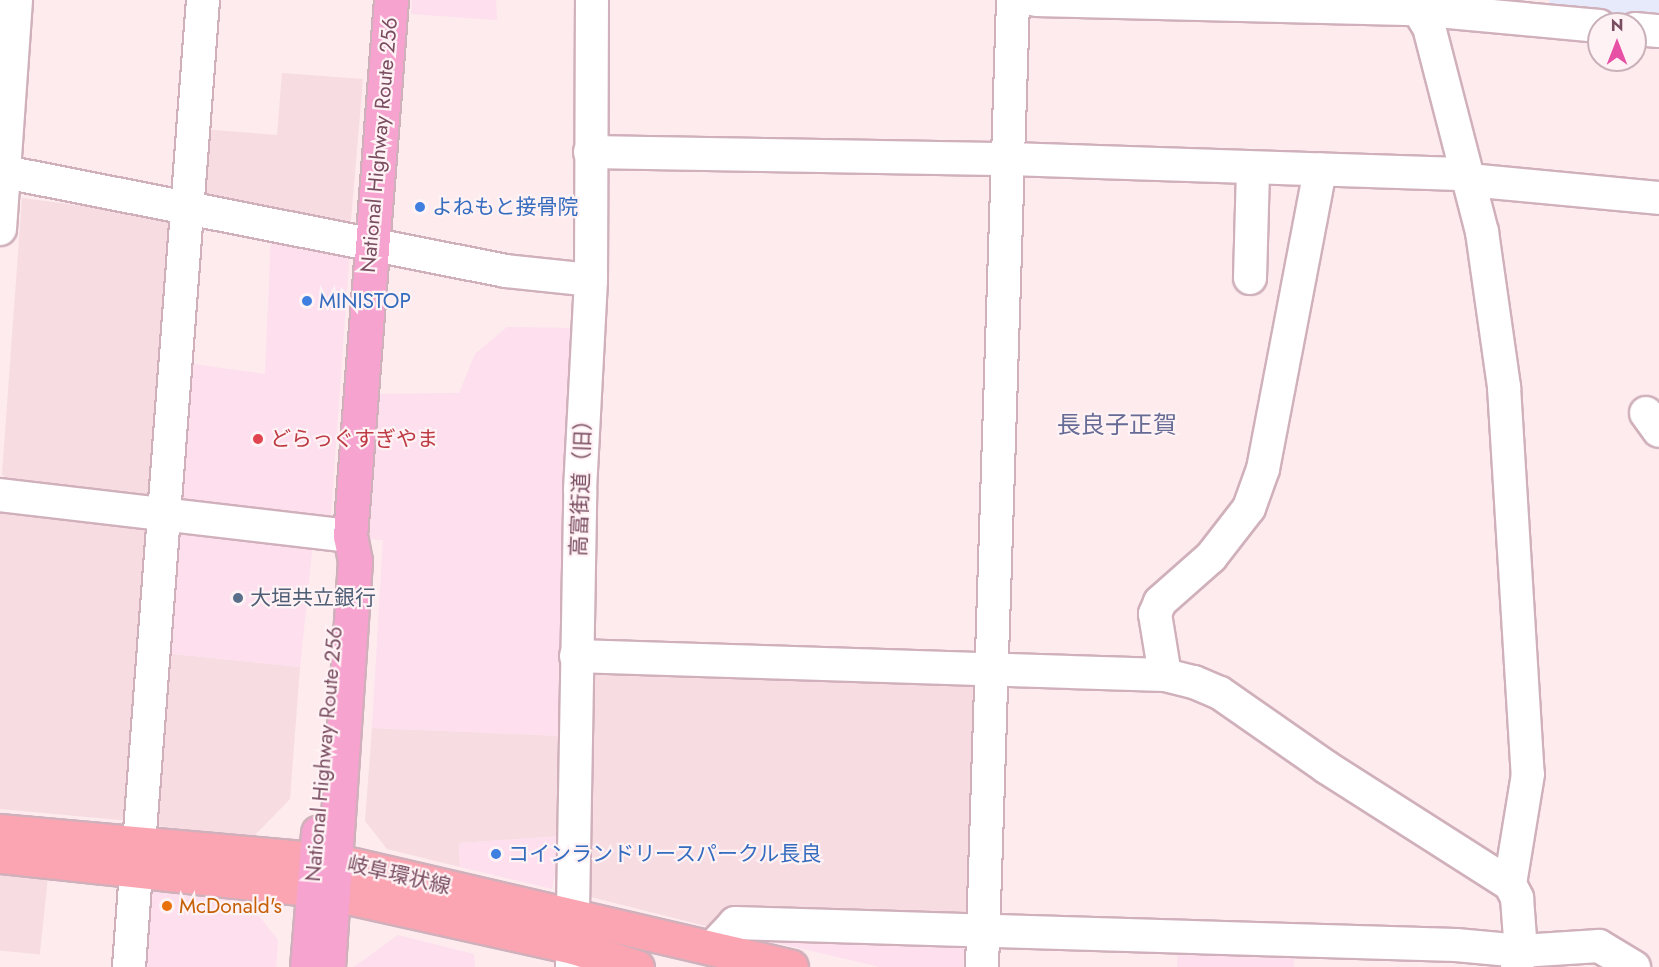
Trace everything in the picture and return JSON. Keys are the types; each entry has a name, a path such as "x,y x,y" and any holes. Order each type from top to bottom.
{"highway":[{"name":"National Highway Route 256","path":"306,967 325,875 355,561 350,539 391,0"},
{"name":"National Highway Route 256","path":"325,875 328,967"}],"main road":[{"name":"岐阜環状線","path":"0,831 137,858"},
{"name":"岐阜環状線","path":"0,856 137,858 325,875 572,943 637,967"},
{"name":"岐阜環状線","path":"572,943 712,948 791,967"}],"street":[{"path":"129,967 203,0"},
{"name":"高富街道（旧）","path":"572,943 576,656 586,327 591,280 592,0"},
{"path":"982,967 1010,159 1013,0"},
{"path":"1036,0 1414,4 1587,25"},
{"path":"1414,4 1430,27 1468,177 1493,292 1506,402 1528,774 1510,884 1516,898 1519,959"},
{"path":"0,229 11,7"},
{"path":"590,153 1010,159 1252,170 1320,169 1468,177 1659,198"},
{"path":"1165,675 1155,614 1160,602 1211,557 1249,508 1263,469 1320,169"},
{"path":"1250,278 1252,170"},
{"path":"2,171 506,271 591,280"},
{"path":"0,495 350,539"},
{"path":"576,656 1165,675 1220,693 1326,767 1510,884"},
{"path":"712,948 735,923 1456,945 1519,959 1599,946 1634,967"}],"shaded area":[{"path":"412,0 496,0 497,20 411,14"},
{"path":"1549,0 1659,0 1659,17 1647,16 1647,12 1604,12 1549,7"},
{"path":"282,73 363,79 351,220 345,226 204,197 199,190 201,129 277,135"},
{"path":"22,198 169,217 176,226 156,492 146,500 8,482 2,474"},
{"name":"どらっぐすぎやま","path":"271,238 342,253 349,260 331,514 322,521 181,504 175,494 185,363 265,374"},
{"path":"507,327 575,328 564,736 372,728 383,540 369,539 378,394 459,393 475,354"},
{"path":"5,507 146,522 152,532 131,821 0,809 0,512"},
{"name":"大垣共立銀行","path":"180,528 313,542 300,667 163,653 173,539"},
{"path":"163,653 300,667 290,799 253,837 149,825"},
{"path":"585,666 979,678 973,922 710,927 579,894"},
{"path":"372,728 564,736 562,836 459,843 460,867 387,849 365,821"},
{"path":"562,836 552,889 460,867 459,843"},
{"path":"0,874 48,879 40,955 0,950"},
{"path":"146,890 247,901 278,940 276,967 139,967"},
{"path":"736,933 965,940 963,967 880,967"},
{"path":"398,935 474,954 475,967 354,967"},
{"path":"1178,948 1294,952 1294,967 1177,967"}],"place":[{"name":"よねもと接骨院","path":"420,207"},
{"name":"MINISTOP","path":"307,301"},
{"name":"どらっぐすぎやま","path":"258,439"},
{"name":"大垣共立銀行","path":"238,598"},
{"name":"コインランドリースパークル長良","path":"496,854"},
{"name":"McDonald's","path":"167,906"}],"district":[{"name":"長良子正賀","path":"1117,425"}]}
